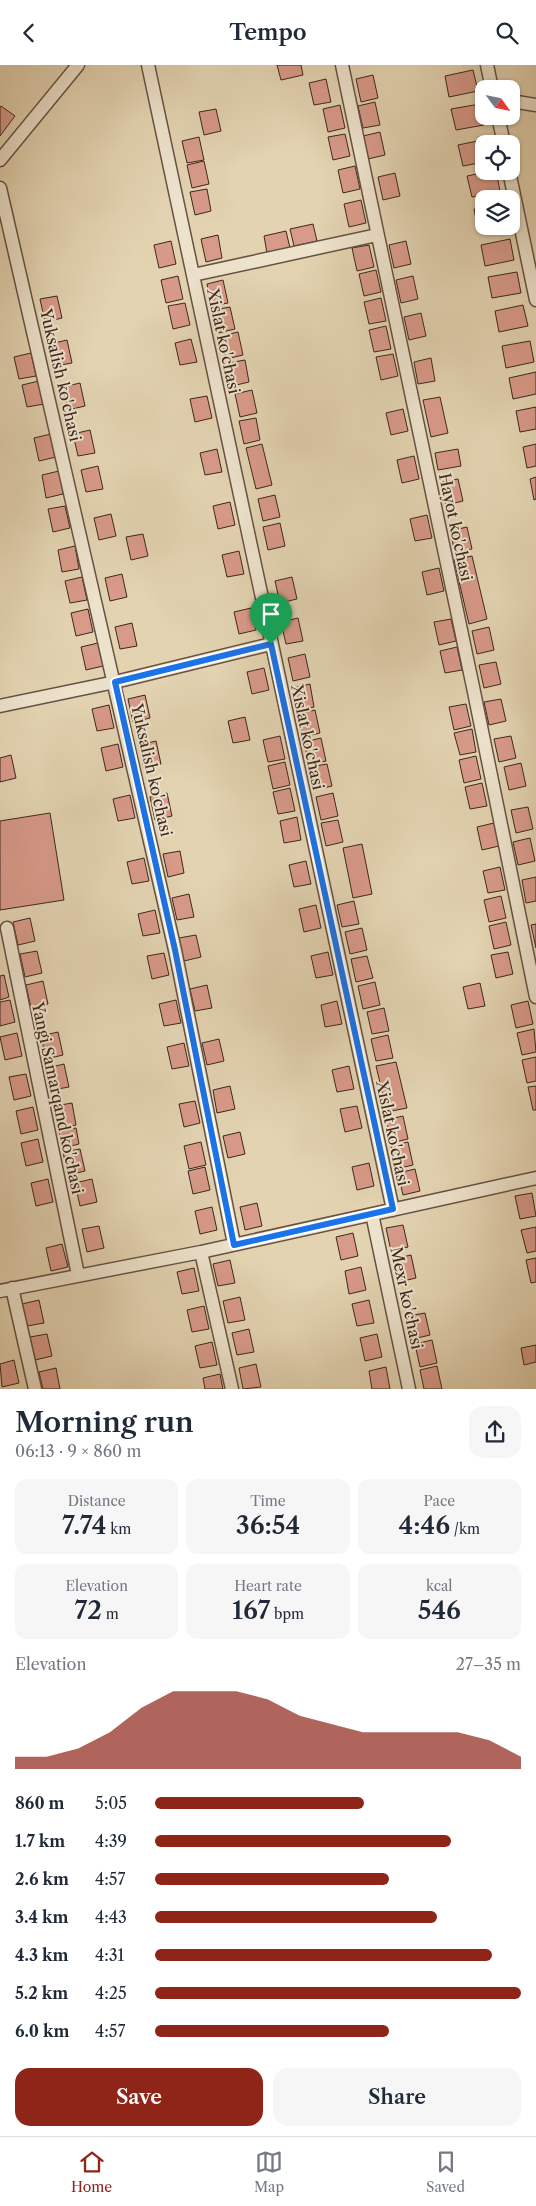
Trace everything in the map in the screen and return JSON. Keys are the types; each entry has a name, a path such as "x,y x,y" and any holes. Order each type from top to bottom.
{"street":[{"path":"0,160 78,65"},
{"name":"Xislat ko'chasi","path":"148,65 393,1209"},
{"name":"Hayot ko'chasi","path":"342,65 536,997"},
{"path":"487,65 490,80"},
{"path":"520,102 536,105"},
{"path":"512,180 529,236 536,299"},
{"name":"Yuksalish ko'chasi","path":"0,188 115,682 175,950 234,1245"},
{"path":"193,275 377,235"},
{"path":"0,706 115,682 271,644"},
{"name":"Yangi Samarqand ko'chasi","path":"7,928 78,1275"},
{"path":"35,1389 6,1289 201,1252 536,1178"},
{"name":"Mexr ko'chasi","path":"372,1214 409,1389"},
{"path":"201,1252 232,1389"}],"building":[{"path":"277,65 301,65 303,75 281,80"},
{"path":"473,70 475,92 449,97 445,76"},
{"path":"373,75 378,98 361,102 356,79"},
{"path":"326,79 331,102 314,105 309,83"},
{"path":"375,102 380,125 363,128 358,106"},
{"path":"340,105 345,128 328,132 323,109"},
{"path":"475,105 475,125 484,125 456,130 451,109"},
{"path":"0,107 15,116 0,136"},
{"path":"216,109 221,131 204,135 199,112"},
{"path":"380,132 385,155 368,159 363,136"},
{"path":"345,134 350,156 333,160 328,137"},
{"path":"199,137 204,160 187,163 182,141"},
{"path":"475,141 475,164 463,166 458,145"},
{"path":"204,161 209,184 192,188 187,165"},
{"path":"355,166 360,189 343,193 338,170"},
{"path":"395,173 400,196 383,200 378,177"},
{"path":"475,174 475,180 498,180 500,190 475,190 475,196 472,197 467,176"},
{"path":"207,189 211,211 195,215 190,192"},
{"path":"361,200 366,223 349,227 344,204"},
{"path":"313,224 317,241 294,246 290,229"},
{"path":"286,231 290,248 267,253 264,236"},
{"path":"218,235 222,258 206,262 201,239"},
{"path":"510,239 514,260 485,266 481,245"},
{"path":"171,241 176,264 159,268 154,245"},
{"path":"406,241 411,264 394,268 389,245"},
{"path":"369,245 374,267 357,271 352,248"},
{"path":"376,270 381,292 364,296 359,274"},
{"path":"517,272 521,293 492,298 488,277"},
{"path":"178,276 183,299 166,303 161,280"},
{"path":"413,276 418,299 401,303 396,280"},
{"path":"223,280 228,303 211,306 207,284"},
{"path":"57,296 62,318 45,322 40,299"},
{"path":"381,298 386,321 369,324 364,302"},
{"path":"185,303 190,325 173,329 168,306"},
{"path":"523,305 528,326 499,332 495,311"},
{"path":"230,307 235,329 218,333 213,310"},
{"path":"421,313 426,336 409,340 404,317"},
{"path":"386,326 391,349 374,352 369,330"},
{"path":"238,332 243,355 226,359 221,336"},
{"path":"191,339 197,362 180,365 175,343"},
{"path":"67,340 72,363 55,366 50,344"},
{"path":"530,341 534,362 506,368 502,346"},
{"path":"31,353 36,376 19,379 14,357"},
{"path":"393,354 398,376 381,380 376,357"},
{"path":"431,358 435,381 418,384 414,362"},
{"path":"245,360 249,382 232,386 228,363"},
{"path":"536,372 536,394 513,399 509,378"},
{"path":"39,381 44,404 27,407 22,385"},
{"path":"80,383 85,406 68,410 63,387"},
{"path":"252,390 257,413 240,417 235,394"},
{"path":"207,396 212,418 195,422 190,399"},
{"path":"440,397 448,433 431,437 423,400"},
{"path":"536,407 536,429 520,432 516,411"},
{"path":"403,409 408,431 391,435 386,413"},
{"path":"256,418 260,440 244,444 239,421"},
{"path":"90,430 95,453 78,456 73,434"},
{"path":"51,434 56,457 39,461 34,438"},
{"path":"262,444 272,485 256,489 246,448"},
{"path":"536,444 536,466 527,468 523,447"},
{"path":"217,449 222,472 205,475 200,453"},
{"path":"458,449 461,466 438,470 435,453"},
{"path":"414,456 419,479 402,483 397,460"},
{"path":"98,466 103,489 86,492 81,470"},
{"path":"59,471 63,494 46,498 42,475"},
{"path":"536,477 536,499 534,500 530,479"},
{"path":"458,479 463,501 446,505 441,482"},
{"path":"275,495 280,517 263,521 258,499"},
{"path":"230,502 235,525 218,529 213,506"},
{"path":"65,506 70,528 53,532 48,509"},
{"path":"111,514 116,536 99,540 94,518"},
{"path":"427,515 432,538 415,541 410,519"},
{"path":"280,523 285,546 268,550 263,527"},
{"path":"467,527 472,549 455,553 450,531"},
{"path":"143,534 148,556 131,560 126,537"},
{"path":"75,546 79,569 62,572 58,550"},
{"path":"239,551 244,574 227,577 222,555"},
{"path":"472,556 487,619 469,624 454,560"},
{"path":"439,568 444,591 427,595 422,572"},
{"path":"122,574 127,597 110,601 105,578"},
{"path":"82,577 87,600 70,603 65,581"},
{"path":"292,577 297,599 280,603 275,581"},
{"path":"251,608 256,630 239,634 234,612"},
{"path":"88,609 93,632 76,636 71,613"},
{"path":"298,618 303,641 286,644 281,622"},
{"path":"451,619 456,641 439,645 434,622"},
{"path":"132,623 137,646 120,649 115,627"},
{"path":"489,627 494,650 477,654 472,631"},
{"path":"98,643 103,666 86,670 81,647"},
{"path":"457,647 462,670 445,673 440,651"},
{"path":"305,654 310,677 293,681 288,658"},
{"path":"496,662 501,684 484,688 479,665"},
{"path":"264,668 269,690 252,694 247,672"},
{"path":"310,684 314,707 298,711 293,688"},
{"path":"145,695 150,718 133,722 128,699"},
{"path":"501,699 506,721 489,725 484,702"},
{"path":"466,704 471,726 454,730 449,707"},
{"path":"109,705 114,728 97,731 92,709"},
{"path":"315,710 320,733 303,737 298,714"},
{"path":"245,717 250,740 233,743 228,721"},
{"path":"472,729 476,752 460,755 454,733"},
{"path":"280,736 285,759 268,762 263,740"},
{"path":"511,736 516,758 499,762 494,739"},
{"path":"321,738 326,761 309,765 304,742"},
{"path":"156,741 161,764 144,768 139,745"},
{"path":"118,744 123,767 106,771 101,748"},
{"path":"11,755 16,778 0,782 0,758"},
{"path":"476,756 481,779 464,783 459,760"},
{"path":"285,762 290,785 273,789 268,766"},
{"path":"521,763 526,786 509,790 504,767"},
{"path":"327,764 332,786 315,790 310,767"},
{"path":"482,783 487,806 470,809 465,787"},
{"path":"290,788 295,811 278,814 273,792"},
{"path":"167,793 172,816 155,820 150,797"},
{"path":"333,793 338,816 321,820 316,797"},
{"path":"130,795 135,818 118,821 113,799"},
{"path":"528,807 533,829 516,833 511,810"},
{"path":"50,813 64,900 0,910 0,821"},
{"path":"297,817 301,840 284,843 280,821"},
{"path":"338,820 343,842 326,846 321,823"},
{"path":"494,823 499,846 482,850 477,827"},
{"path":"530,838 535,861 518,865 513,842"},
{"path":"362,844 372,894 353,898 343,848"},
{"path":"180,851 184,873 168,877 163,854"},
{"path":"144,858 149,881 132,884 127,862"},
{"path":"306,861 311,884 294,887 289,865"},
{"path":"500,867 505,890 488,893 483,871"},
{"path":"536,877 536,901 526,903 522,880"},
{"path":"189,894 194,917 177,920 172,898"},
{"path":"501,896 506,918 489,922 484,900"},
{"path":"354,901 359,924 342,927 337,905"},
{"path":"316,905 321,928 304,932 299,909"},
{"path":"155,910 160,933 143,936 138,914"},
{"path":"30,918 35,941 18,945 13,922"},
{"path":"506,922 511,945 494,949 489,926"},
{"path":"536,924 536,948 531,925"},
{"path":"362,928 367,950 350,954 345,932"},
{"path":"196,935 201,957 184,961 179,938"},
{"path":"37,951 42,973 25,977 20,954"},
{"path":"328,952 333,975 316,978 311,956"},
{"path":"508,952 513,974 496,978 491,955"},
{"path":"164,953 169,975 152,979 147,956"},
{"path":"367,956 373,978 356,982 351,959"},
{"path":"4,975 9,997 0,1000 0,976"},
{"path":"43,981 48,1004 31,1008 26,985"},
{"path":"375,982 380,1005 363,1009 358,986"},
{"path":"480,983 485,1006 468,1009 463,987"},
{"path":"207,985 212,1008 195,1011 190,989"},
{"path":"10,1000 15,1022 0,1026 0,1002"},
{"path":"176,1000 181,1023 164,1026 159,1004"},
{"path":"337,1001 342,1024 325,1027 321,1005"},
{"path":"528,1001 533,1024 516,1028 511,1005"},
{"path":"384,1008 389,1031 372,1034 367,1012"},
{"path":"534,1029 536,1052 522,1055 517,1033"},
{"path":"58,1032 63,1055 46,1059 41,1036"},
{"path":"17,1033 22,1056 5,1060 0,1037"},
{"path":"388,1035 393,1058 376,1061 371,1039"},
{"path":"219,1039 224,1061 207,1065 202,1043"},
{"path":"184,1043 189,1066 172,1069 167,1047"},
{"path":"536,1057 536,1081 527,1083 522,1060"},
{"path":"396,1062 407,1108 387,1112 376,1066"},
{"path":"64,1064 69,1087 52,1090 47,1068"},
{"path":"349,1066 354,1089 337,1092 332,1070"},
{"path":"26,1074 31,1096 14,1100 9,1077"},
{"path":"230,1086 235,1109 217,1113 213,1090"},
{"path":"536,1086 536,1110 533,1110 528,1087"},
{"path":"195,1101 200,1123 184,1127 179,1104"},
{"path":"72,1103 76,1125 59,1129 55,1106"},
{"path":"357,1106 362,1128 345,1132 340,1109"},
{"path":"33,1107 38,1130 21,1134 16,1111"},
{"path":"403,1116 408,1139 391,1143 386,1120"},
{"path":"76,1128 79,1144 63,1148 59,1132"},
{"path":"240,1132 245,1154 228,1158 223,1136"},
{"path":"38,1139 43,1162 26,1166 21,1143"},
{"path":"201,1142 206,1165 189,1169 184,1146"},
{"path":"408,1142 413,1165 396,1169 391,1146"},
{"path":"80,1149 85,1171 68,1175 63,1152"},
{"path":"369,1163 374,1186 357,1190 352,1167"},
{"path":"205,1167 210,1190 193,1194 188,1171"},
{"path":"415,1169 420,1191 403,1195 398,1173"},
{"path":"48,1179 53,1202 36,1206 31,1183"},
{"path":"92,1179 97,1202 80,1206 75,1183"},
{"path":"532,1193 536,1216 520,1219 515,1196"},
{"path":"257,1203 262,1226 245,1230 240,1207"},
{"path":"212,1207 217,1230 200,1234 195,1211"},
{"path":"403,1225 408,1247 391,1251 386,1228"},
{"path":"99,1226 104,1248 87,1252 82,1229"},
{"path":"536,1227 536,1251 527,1253 521,1230"},
{"path":"353,1233 358,1256 341,1260 336,1237"},
{"path":"62,1244 68,1267 51,1271 46,1248"},
{"path":"411,1255 416,1278 399,1282 394,1259"},
{"path":"536,1258 536,1282 531,1283 526,1260"},
{"path":"230,1260 235,1283 218,1286 213,1264"},
{"path":"361,1267 366,1290 349,1294 345,1271"},
{"path":"194,1268 199,1291 182,1294 177,1272"},
{"path":"240,1297 245,1320 228,1323 223,1301"},
{"path":"39,1300 44,1323 27,1326 22,1304"},
{"path":"369,1300 374,1323 357,1326 352,1304"},
{"path":"204,1306 209,1329 192,1332 187,1310"},
{"path":"425,1313 430,1335 413,1339 408,1316"},
{"path":"249,1329 254,1352 237,1355 232,1333"},
{"path":"47,1334 52,1356 35,1360 30,1337"},
{"path":"377,1334 382,1357 365,1361 360,1338"},
{"path":"432,1340 437,1363 420,1367 415,1344"},
{"path":"212,1342 217,1365 200,1368 195,1346"},
{"path":"536,1345 536,1362 524,1365 521,1348"},
{"path":"14,1360 19,1383 2,1387 0,1364"},
{"path":"256,1364 261,1387 243,1389 239,1368"},
{"path":"437,1366 442,1389 424,1389 420,1370"},
{"path":"386,1367 390,1389 372,1389 369,1371"},
{"path":"56,1368 60,1389 43,1389 39,1372"},
{"path":"220,1374 223,1389 205,1389 203,1378"}],"route":[{"path":"271,644 393,1209 234,1245 175,950 115,682 271,644"}]}
